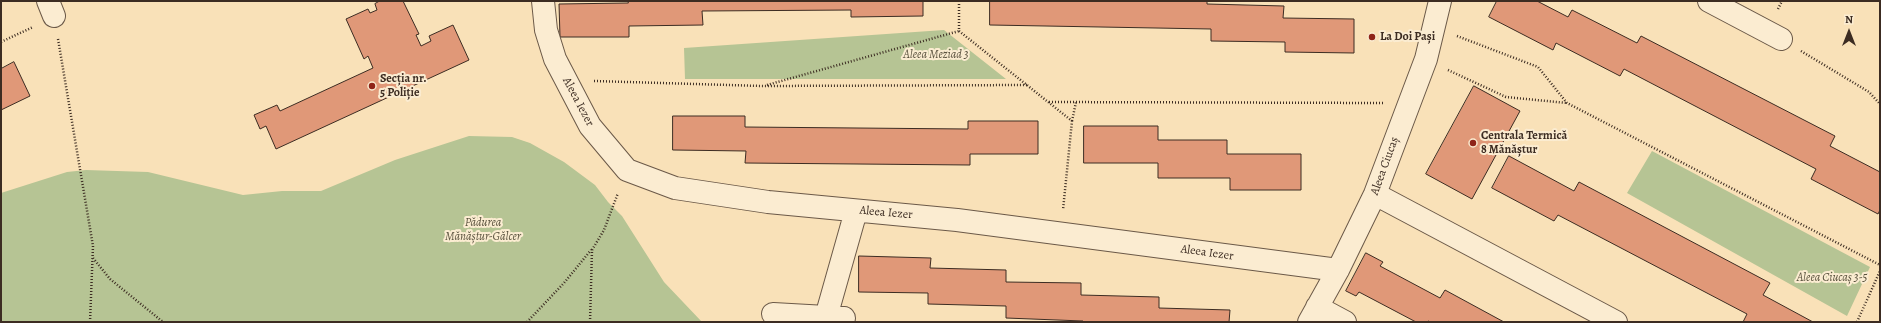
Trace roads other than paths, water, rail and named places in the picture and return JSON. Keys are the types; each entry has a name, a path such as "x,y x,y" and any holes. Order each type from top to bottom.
{"street":[{"name":"Aleea Iezer","path":"543,1 546,30 555,59 568,81 590,126 627,170 675,188 768,202 957,220 1338,270"},
{"name":"Aleea Ciucaș","path":"1313,314 1338,270 1375,194 1407,104 1426,59 1440,1"},
{"path":"1709,1 1782,39"},
{"path":"1375,194 1616,322"},
{"path":"773,314 835,318 856,211"},
{"path":"1313,314 1345,322"}],"place":[{"name":"La Doi Pași","path":"1372,37"},
{"name":"Secția nr. 5 Poliție","path":"372,86"},
{"name":"Centrala Termică 8 Mănăștur","path":"1473,143"}],"park label":[{"name":"Aleea Meziad 3","path":"936,55"},
{"name":"Pădurea Mănăștur-Gălcer","path":"483,230"},
{"name":"Aleea Ciucaș 3-5","path":"1832,278"}]}
